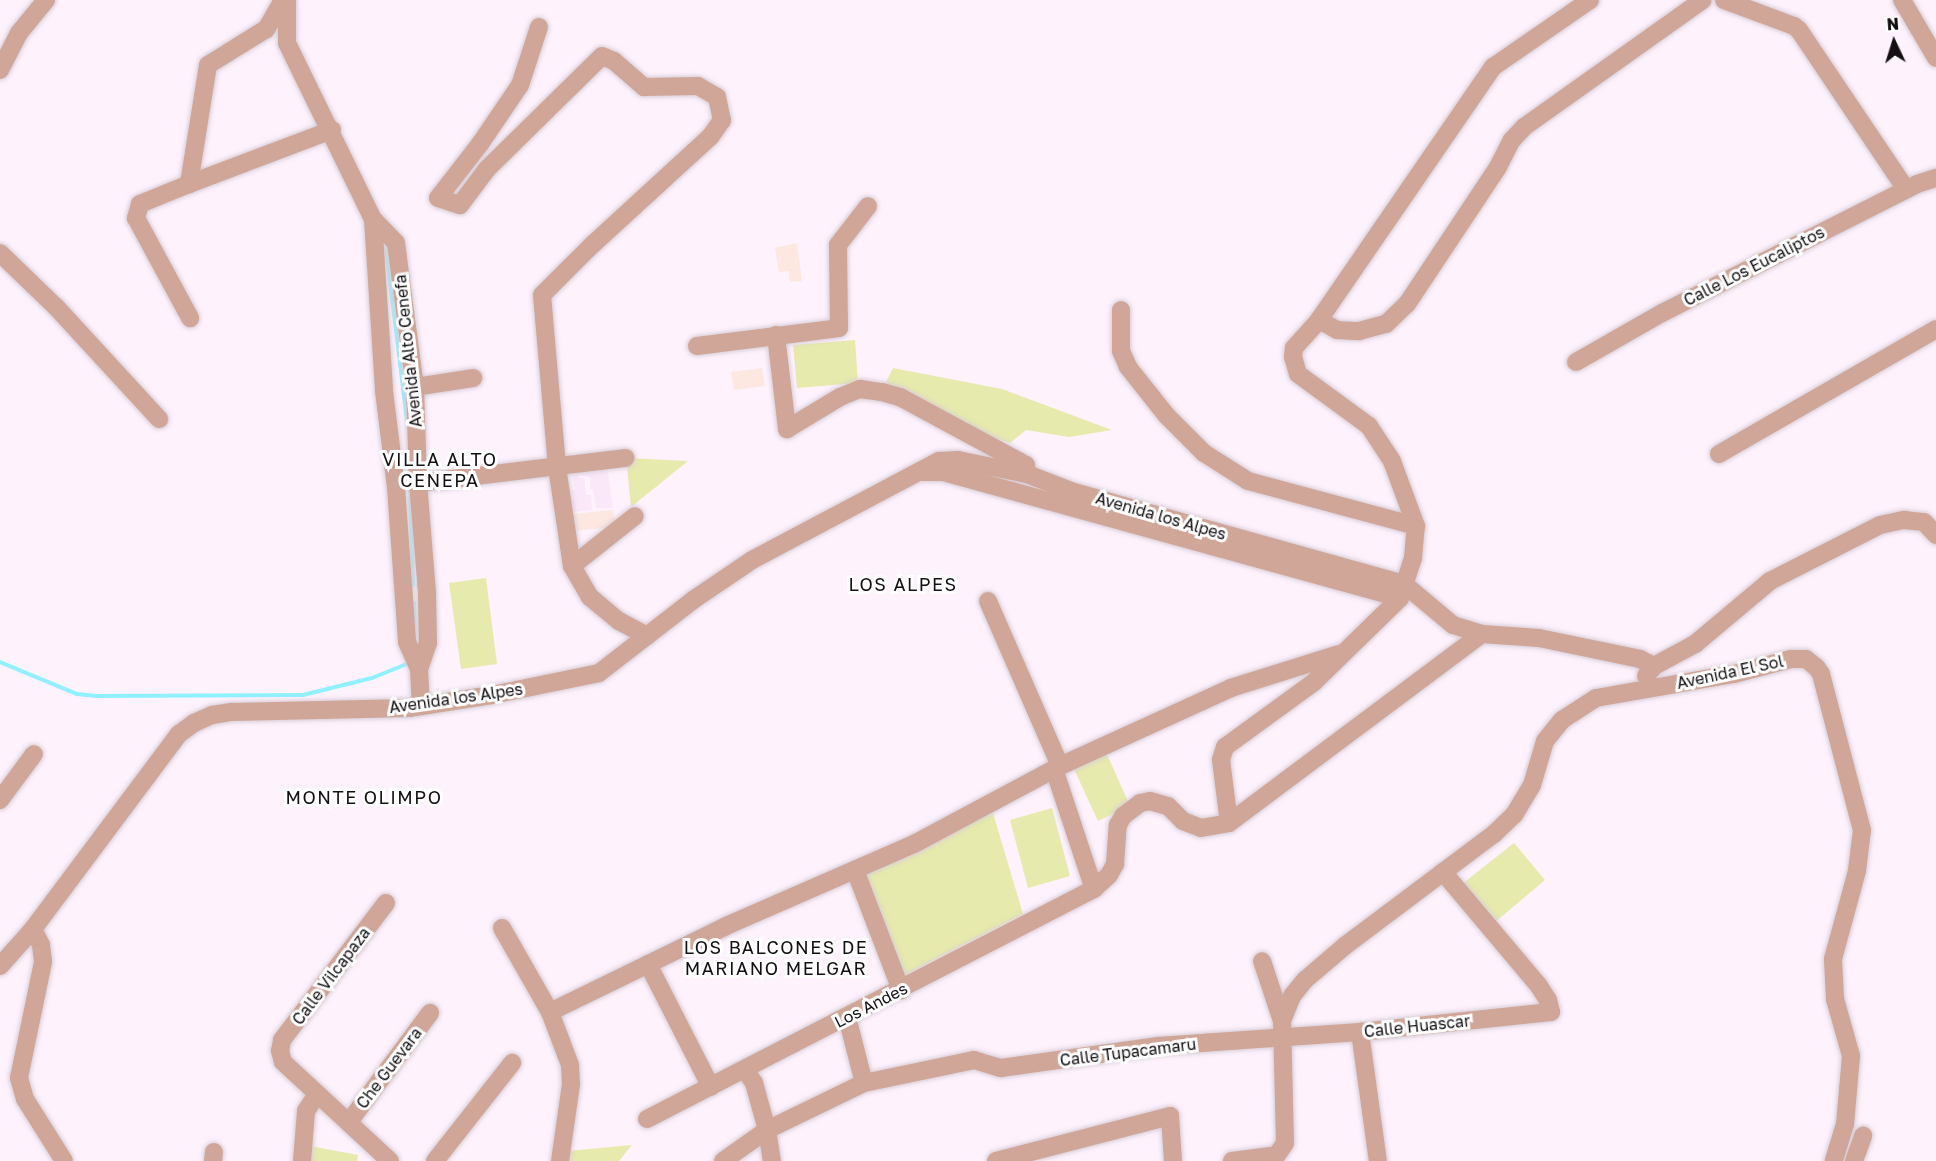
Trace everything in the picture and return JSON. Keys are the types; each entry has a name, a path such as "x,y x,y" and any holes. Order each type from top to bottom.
{"street":[{"path":"0,70 19,33 46,0"},
{"path":"189,184 208,65 266,29 285,0"},
{"name":"Avenida Alto Cenefa","path":"285,0 287,43 374,219 396,243 415,387 418,483 427,593 428,643 414,660"},
{"path":"1229,823 1221,760 1225,747 1314,682 1402,591 1413,558 1416,526 1392,461 1369,426 1305,381 1294,366 1294,348 1319,320 1493,68 1590,0"},
{"path":"1319,320 1337,330 1359,331 1386,324 1407,304 1498,167 1512,140 1524,127 1703,0"},
{"path":"1724,0 1794,26 1799,30 1906,189"},
{"path":"1902,0 1936,58"},
{"path":"539,27 520,85 480,144 438,198 460,205 487,169 602,56 614,61 644,87 698,86 717,97 722,120 711,136 593,244 542,295 557,467 572,566 590,597 619,621 647,636"},
{"path":"190,318 136,218 140,204 332,130"},
{"name":"Calle Los Eucaliptos","path":"1576,362 1662,313 1906,189 1936,178"},
{"path":"697,346 838,328 838,245 868,206"},
{"name":"Avenida Alto Cenefa","path":"374,219 384,391 414,660 422,705"},
{"path":"0,253 57,308 159,419"},
{"path":"1121,310 1121,351 1128,367 1167,416 1204,453 1248,481 1416,526"},
{"path":"1719,454 1936,329"},
{"path":"776,335 787,429 840,397 861,389 882,392 900,397 1026,465 1027,474"},
{"path":"415,387 473,378"},
{"path":"418,483 627,458"},
{"name":"Avenida los Alpes","path":"4,955 33,929 179,734 194,723 212,715 232,712 398,708 492,695 599,673 693,600 752,560 939,461 958,460 1027,474 1071,491 1402,591"},
{"name":"Avenida los Alpes","path":"918,472 943,472 1402,591"},
{"path":"572,566 635,516"},
{"path":"1633,690 1654,666 1695,644 1770,581 1880,525 1904,520 1924,522 1936,536"},
{"path":"1402,591 1453,625 1482,634 1539,638 1640,659 1654,666"},
{"path":"988,601 1057,768 1094,889 1109,875 1115,864 1118,825 1123,816 1140,803 1150,801 1168,806 1183,821 1201,828 1229,823 1482,634"},
{"path":"550,1012 726,926 914,844 1057,768 1231,688 1340,654"},
{"name":"Avenida El Sol","path":"1282,1029 1292,996 1305,980 1346,945 1494,834 1515,815 1532,785 1545,741 1562,720 1596,698 1734,674 1798,658 1812,663 1821,674 1862,830 1857,870 1833,959 1835,999 1851,1056 1845,1124 1834,1161"},
{"path":"0,800 34,754"},
{"path":"855,870 901,990"},
{"name":"Calle Huascar","path":"1282,1029 1360,1032 1551,1012 1548,1000 1539,986 1443,872"},
{"name":"Los Andes","path":"647,1119 1094,889"},
{"name":"Calle Vilcapaza","path":"317,1094 283,1062 280,1051 282,1040 386,903"},
{"path":"502,928 550,1012 570,1065 571,1084 560,1161"},
{"path":"33,929 41,945 43,962 19,1078 25,1099 64,1161"},
{"path":"1232,1161 1272,1156 1281,1152 1286,1138 1282,1029 1262,961"},
{"path":"648,964 711,1087"},
{"name":"Che Guevara","path":"349,1122 430,1013"},
{"path":"723,1161 767,1130 864,1083 847,1017"},
{"name":"Calle Tupacamaru","path":"864,1083 974,1060 1001,1068 1282,1029"},
{"path":"1360,1032 1378,1161"},
{"path":"435,1161 512,1063"},
{"path":"745,1070 754,1083 767,1130 772,1161"},
{"path":"302,1161 306,1112 317,1094 390,1161"},
{"path":"996,1161 1170,1116 1173,1161"},
{"path":"1854,1161 1863,1136"}],"shaded area":[{"path":"797,243 802,281 790,282 789,271 779,272 775,248"},
{"path":"762,368 765,386 734,390 731,372"},
{"path":"607,467 613,508 596,508 593,490 590,489 592,478 579,474 579,478 584,478 586,495 591,495 592,510 573,512 571,491 575,489 571,472"},
{"path":"613,510 616,527 573,531 572,514"}],"green space":[{"path":"855,340 858,383 797,388 793,345"},
{"path":"893,368 1002,389 1112,430 1069,437 1026,430 1010,443 985,435 884,386"},
{"path":"626,458 688,461 631,507"},
{"path":"486,578 497,664 461,669 449,583"},
{"path":"1106,752 1130,806 1098,821 1073,767"},
{"path":"1052,808 1070,876 1028,888 1010,820"},
{"path":"993,813 1023,914 903,976 862,876"},
{"path":"1514,843 1545,880 1494,923 1462,884"},
{"path":"632,1145 619,1161 567,1161 568,1151"},
{"path":"310,1146 358,1155 357,1161 309,1161"}],"waterway":[{"path":"386,249 407,421"},
{"path":"410,489 413,585"},
{"path":"414,603 415,626"},
{"path":"0,662 77,694 97,696 303,695 372,678 409,663"}],"district":[{"name":"VILLA ALTO CENEPA","path":"440,470"},
{"name":"LOS ALPES","path":"903,584"},
{"name":"MONTE OLIMPO","path":"364,797"},
{"name":"LOS BALCONES DE MARIANO MELGAR","path":"776,958"}]}
